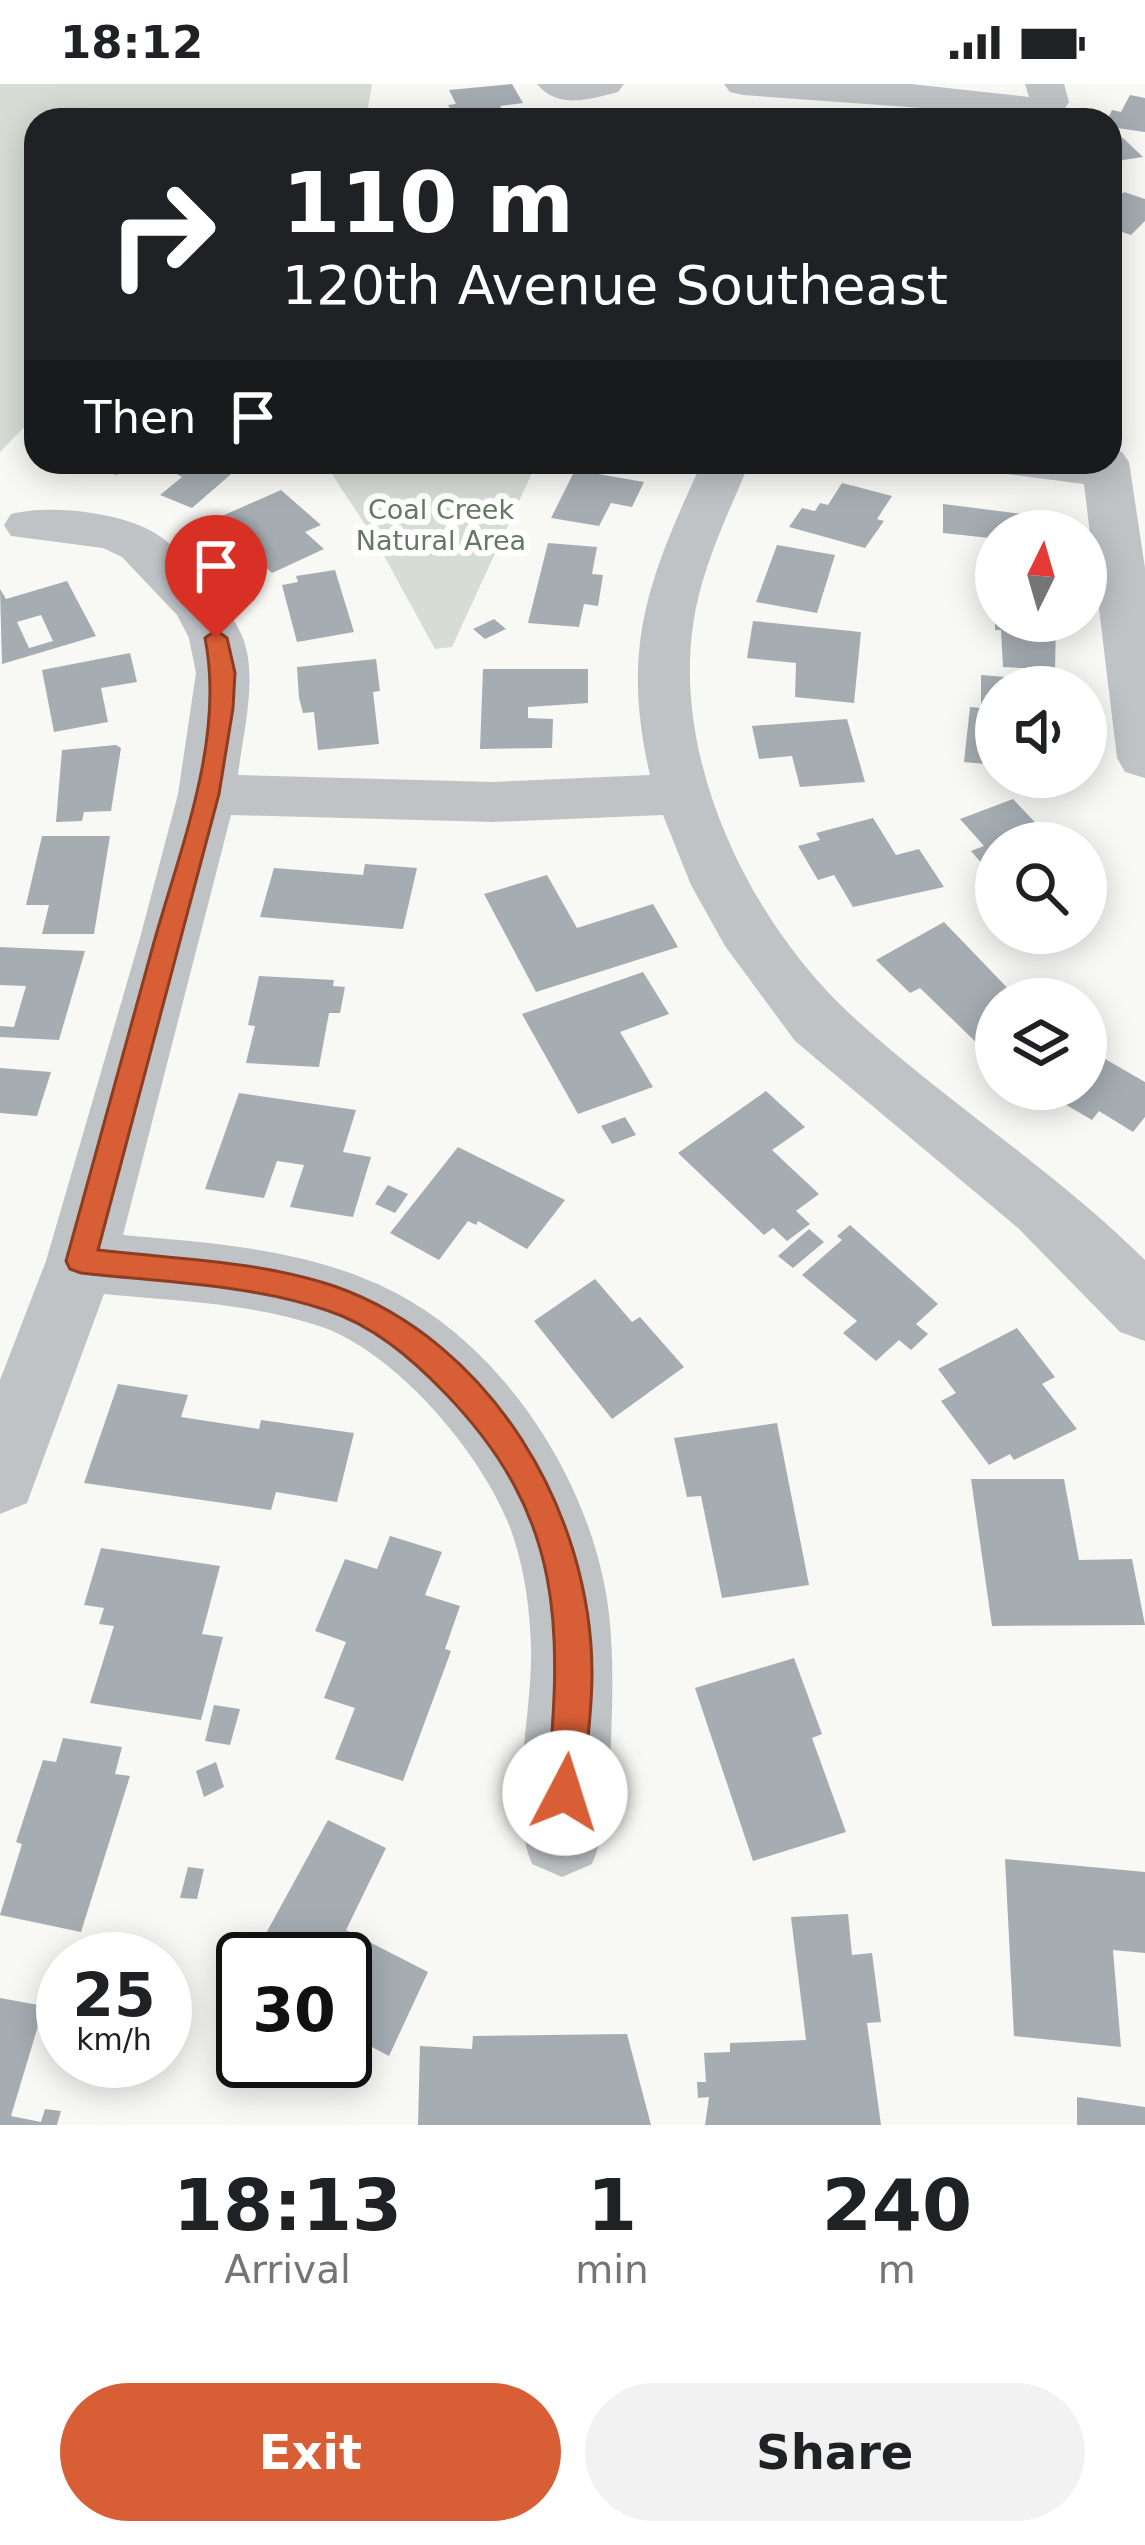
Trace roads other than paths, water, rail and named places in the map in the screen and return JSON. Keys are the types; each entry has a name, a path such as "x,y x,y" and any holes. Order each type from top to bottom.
{"street":[{"path":"556,84 576,91 605,84"},
{"path":"742,84 983,92 1038,108 1050,102 1044,84"},
{"path":"721,474 673,598 664,643 664,691 682,794 709,860 742,924 805,1009 864,1063 1011,1180 1109,1268 1145,1310"},
{"path":"1106,474 1145,758"},
{"path":"0,1478 81,1261 207,794 224,673 216,638 198,606 168,571 127,540 76,527 29,525"},
{"path":"207,794 493,802 682,794"},
{"path":"81,1261 260,1281 328,1297 390,1328 427,1354 470,1398 512,1451 543,1505 563,1569 575,1672 562,1834"}],"park label":[{"name":"Coal Creek Natural Area","path":"441,526"}]}
